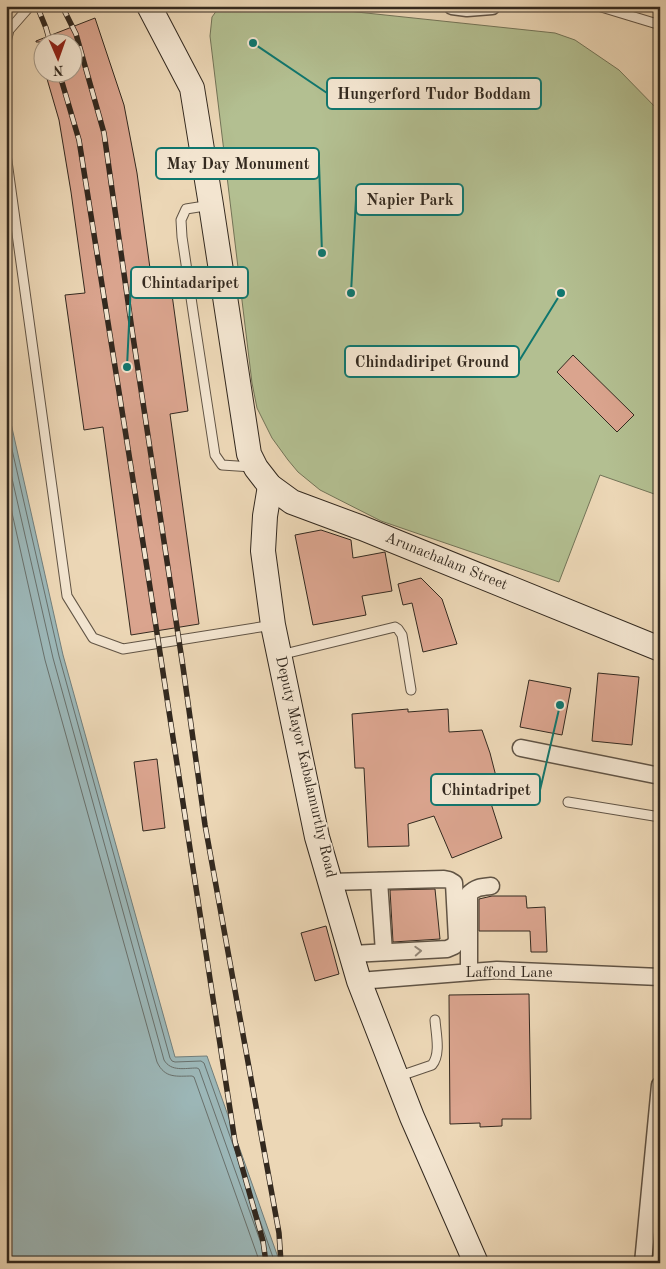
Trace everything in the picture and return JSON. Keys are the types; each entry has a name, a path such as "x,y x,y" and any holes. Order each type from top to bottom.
{"main road":[{"name":"Deputy Mayor Kabalamurthy Road","path":"149,6 192,88 258,469 265,516 263,551 273,625 317,836 359,981 414,1123 476,1263"},
{"name":"Arunachalam Street","path":"258,469 292,502 362,528 660,649"}],"street":[{"path":"452,6 467,8 492,6"},
{"path":"521,748 660,776"},
{"path":"330,882 444,879 454,883 457,940 454,946 447,950 352,954"},
{"path":"378,881 384,952"},
{"path":"469,972 469,894 478,887 491,886"},
{"name":"Laffond Lane","path":"359,981 497,970 660,977"},
{"path":"642,1263 660,1085"}],"lane":[{"path":"6,42 9,30 30,6"},
{"path":"598,6 654,23"},
{"path":"6,154 67,596 93,638 122,649 273,625"},
{"path":"211,205 186,209 181,220 215,455 222,465 258,469"},
{"path":"279,655 394,628 398,629 402,635 411,690"},
{"path":"568,802 660,817"},
{"path":"397,1078 432,1065 437,1056 435,1020"}],"green space":[{"path":"220,6 300,6 555,33 575,40 619,70 660,112 660,496 600,475 559,582 381,521 320,490 298,472 272,438 257,408 252,383 210,36 212,17"}],"water":[{"path":"6,401 63,655 175,1057 207,1056 280,1263 9,1263 6,1252"}],"building":[{"path":"95,18 124,105 137,173 152,283 170,280 188,411 170,414 199,624 131,635 103,427 84,430 65,295 85,293 59,120 48,82 82,82 82,32 59,32"},
{"path":"573,355 634,415 617,432 557,372"},
{"path":"321,530 351,540 353,558 385,552 392,591 362,596 366,615 313,625 295,535"},
{"path":"421,578 442,599 457,644 423,652 412,603 403,605 398,584"},
{"path":"598,673 639,677 632,745 592,741"},
{"path":"529,680 571,688 562,735 520,727"},
{"path":"408,709 408,712 448,709 449,732 482,730 500,792 488,794 502,838 452,858 434,816 408,824 409,846 368,847 364,768 355,768 352,714"},
{"path":"157,759 165,828 143,831 134,762"},
{"path":"435,889 440,939 393,942 390,890"},
{"path":"492,896 526,896 527,908 545,907 547,952 531,952 530,931 479,931 479,899"},
{"path":"326,926 339,974 315,981 301,933"},
{"path":"529,994 531,1119 502,1119 502,1126 480,1127 480,1123 450,1124 449,995"}],"railway":[{"path":"37,6 47,32"},
{"path":"62,6 76,34 104,133 205,825 279,1233 281,1263"},
{"path":"62,82 79,140 235,1142 263,1241 266,1263"}],"place":[{"name":"Hungerford Tudor Boddam","path":"253,43"},
{"name":"May Day Monument","path":"322,253"},
{"name":"Napier Park","path":"351,293"},
{"name":"Chindadiripet Ground","path":"561,293"},
{"name":"Chintadaripet","path":"127,367"},
{"name":"Chintadripet","path":"560,705"}]}
